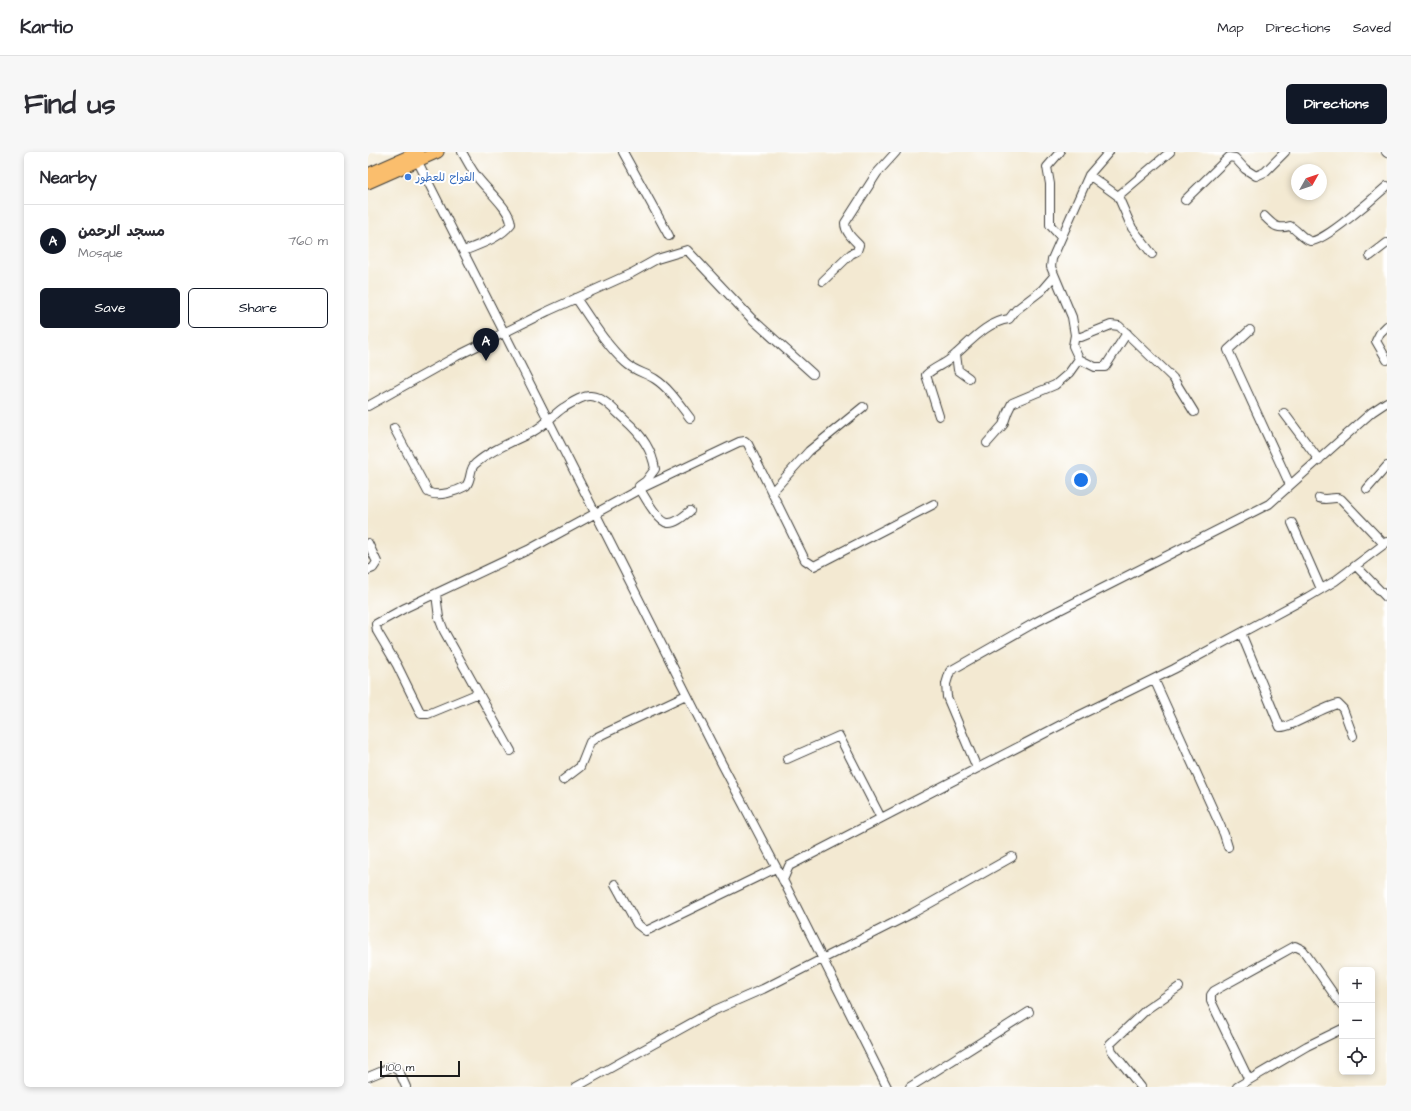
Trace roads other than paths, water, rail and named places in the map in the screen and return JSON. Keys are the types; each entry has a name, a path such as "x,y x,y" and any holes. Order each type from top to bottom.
{"highway":[{"path":"368,174 417,156 438,152"},
{"path":"368,182 417,156"}],"street":[{"path":"462,152 475,175 511,219 511,224 505,232 464,251"},
{"path":"623,152 669,236"},
{"path":"823,281 851,254 857,251 859,245 852,239 845,227 845,223 877,173 896,152"},
{"path":"1060,152 1048,164 1046,170 1050,184 1050,225 1061,237"},
{"path":"1109,152 1089,175 1061,237 1052,259 1051,267 1072,317 1075,335 1072,346 1079,359 1095,367 1105,367 1127,333"},
{"path":"1118,196 1170,152"},
{"path":"1185,200 1229,157 1235,158 1245,169 1256,176 1265,172 1285,152"},
{"path":"417,156 686,695 783,880 887,1087"},
{"path":"1089,175 1118,196 1132,228 1152,254"},
{"path":"1264,216 1274,225 1284,228 1290,226 1310,241 1316,241 1320,240 1337,227 1387,186"},
{"path":"1370,256 1387,243"},
{"path":"368,406 457,356 576,298 632,273 657,259 687,250 751,318 813,374"},
{"path":"939,416 926,375 956,354 990,325 1000,320 1010,319 1016,310 1042,290 1054,276"},
{"path":"576,298 602,336 624,362 630,367 655,379 663,385 690,418"},
{"path":"1075,335 1077,337 1082,337 1115,325 1127,333 1173,378 1194,412"},
{"path":"1387,326 1380,333 1376,341 1387,360"},
{"path":"1250,330 1228,350 1290,485"},
{"path":"956,354 958,370 969,378"},
{"path":"987,443 1004,425 1012,403 1055,385 1069,373 1079,359"},
{"path":"394,428 424,486 428,492 433,495 466,486 469,482 472,468 475,464 535,430 570,404 589,396 599,398 636,430 654,457 655,469 646,482 530,549 379,622 375,627 397,665 421,714 428,714 478,693"},
{"path":"978,768 947,697 946,684 950,671 1036,622 1269,504 1372,412 1387,402"},
{"path":"772,492 809,451 863,407"},
{"path":"1284,413 1319,460"},
{"path":"594,512 742,440 748,444 805,560 814,566 934,504"},
{"path":"1367,488 1387,466"},
{"path":"640,489 661,521 668,524 675,522 690,512"},
{"path":"615,884 637,924 646,931 775,866 789,866 1241,633 1321,589 1356,566 1386,543 1341,499 1323,500 1319,498"},
{"path":"1292,523 1321,589"},
{"path":"368,543 377,562 373,568 368,570"},
{"path":"1356,566 1387,598"},
{"path":"436,594 439,618 478,693 511,751"},
{"path":"1241,633 1280,727 1286,727 1314,713 1338,704 1343,709 1353,736"},
{"path":"1154,679 1190,756 1224,834 1228,847"},
{"path":"563,780 580,767 590,742 596,737 686,695"},
{"path":"787,759 839,736 881,818"},
{"path":"576,1087 716,1010 911,914 1012,857"},
{"path":"783,880 789,866"},
{"path":"1249,1080 1211,1001 1211,995 1214,991 1295,946 1303,950 1340,1003"},
{"path":"1141,1087 1112,1051 1110,1044 1148,1009 1179,987"},
{"path":"910,1087 1029,1012"},
{"path":"1237,1087 1307,1046 1339,1030"},
{"path":"368,1077 392,1067 398,1071 406,1087"}],"place":[{"name":"الفواح للعطور","path":"408,177"},
{"name":"مسجد الرحمن","path":"486,361"}]}
